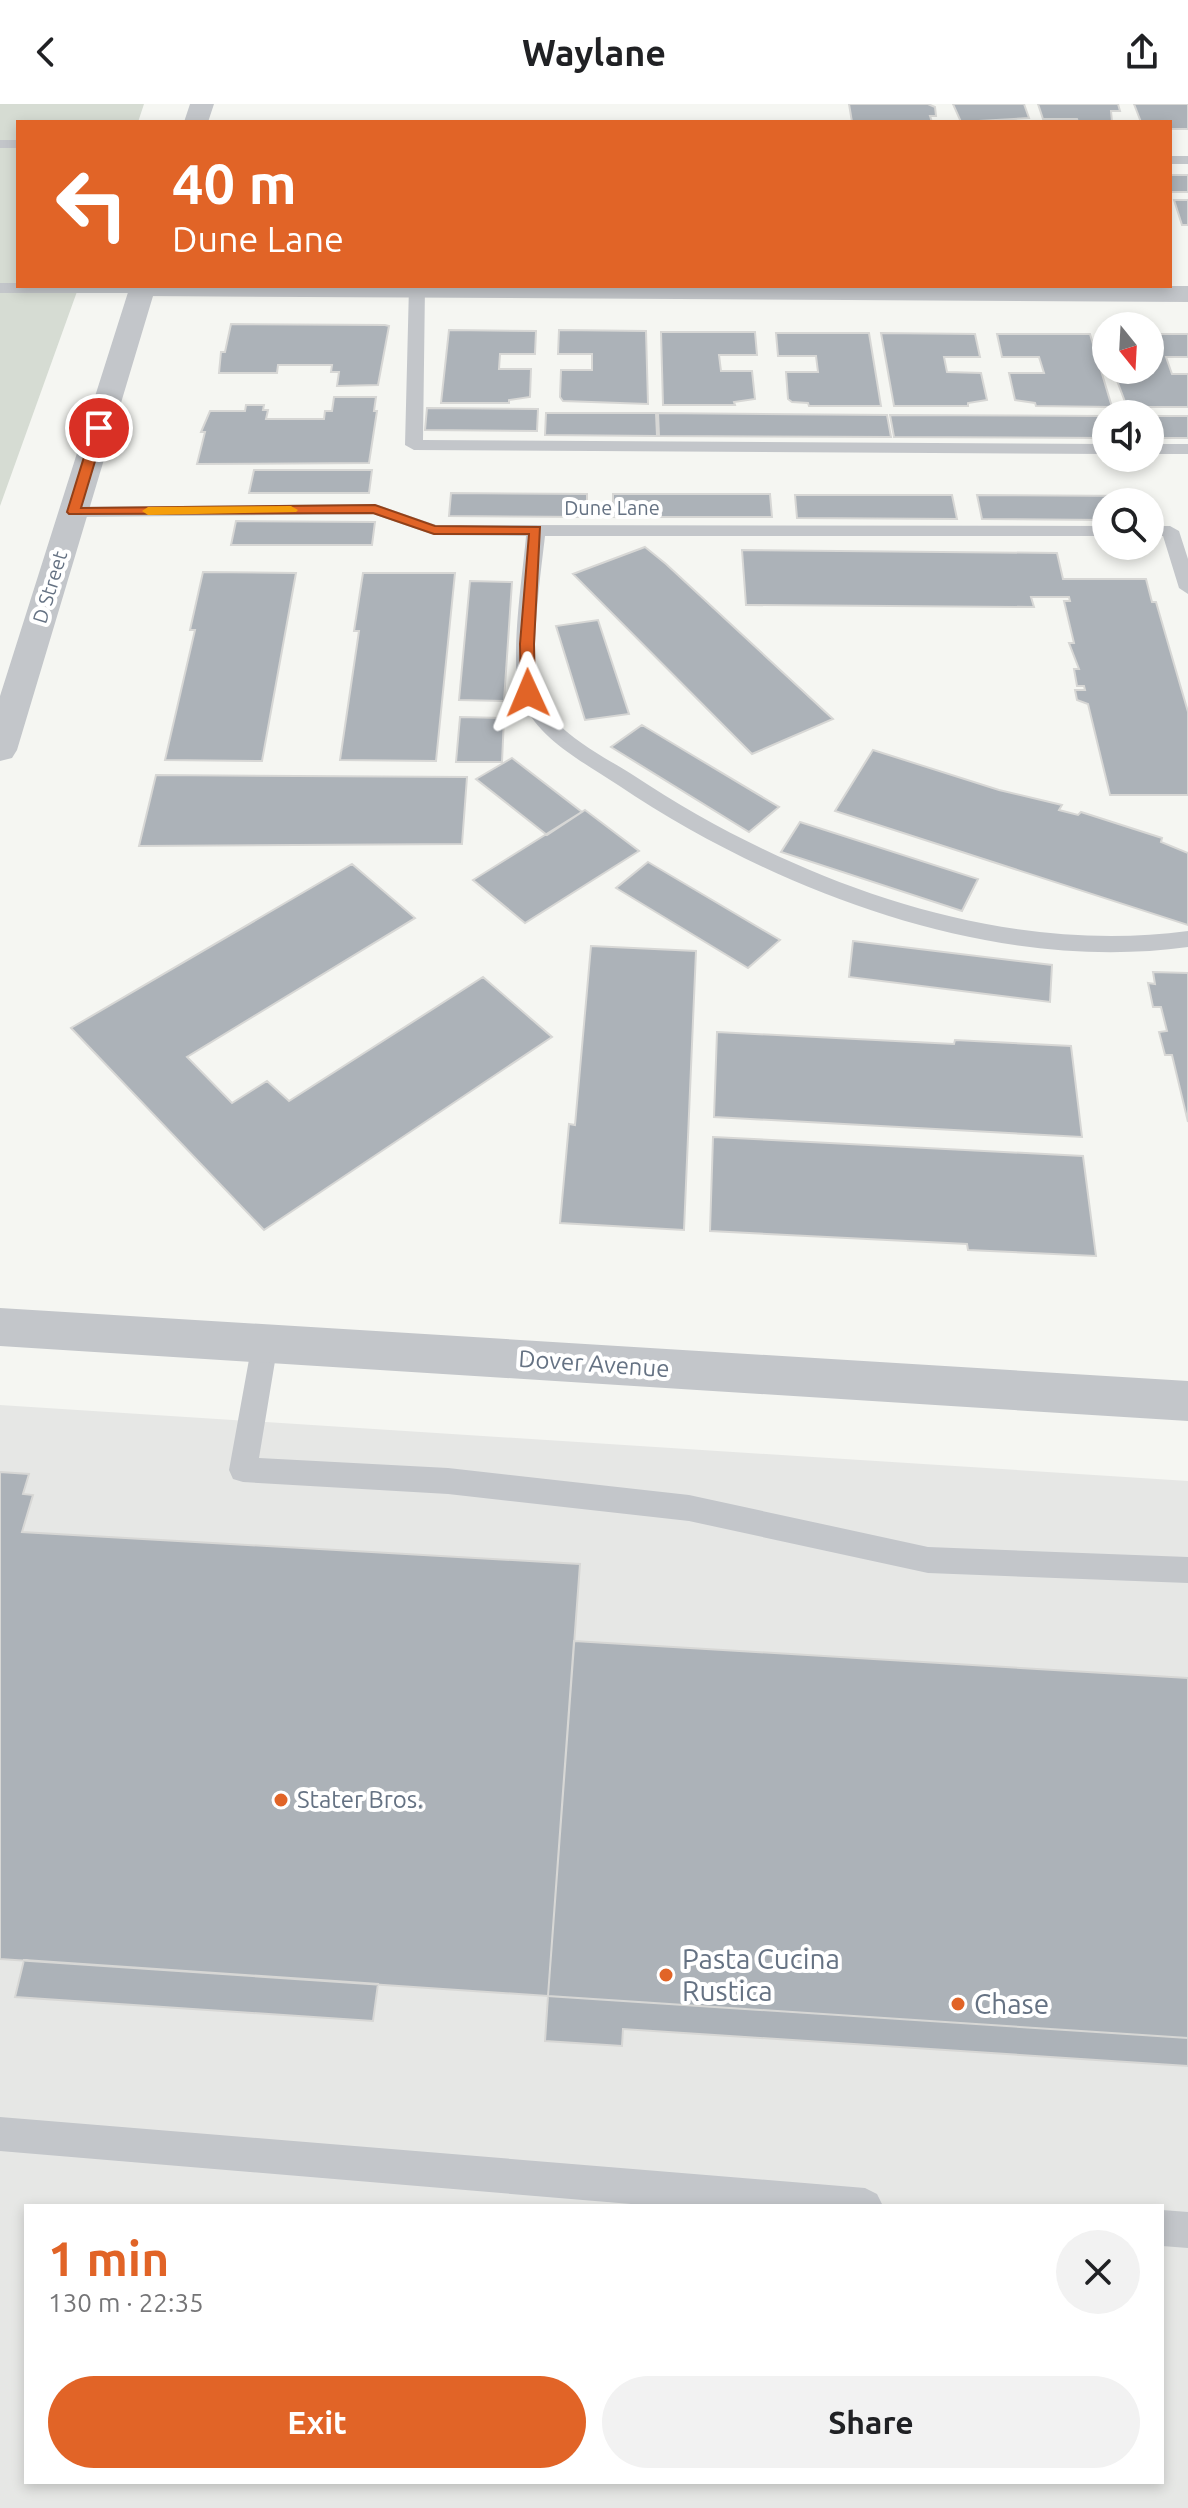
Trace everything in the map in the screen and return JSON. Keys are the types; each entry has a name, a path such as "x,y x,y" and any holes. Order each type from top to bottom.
{"street":[{"name":"D Street","path":"0,750 143,288"},
{"path":"526,288 1188,294"},
{"name":"Dover Avenue","path":"0,1327 1188,1401"}],"lane":[{"path":"416,288 414,445 1092,449"},
{"path":"1164,449 1188,449"},
{"name":"Dune Lane","path":"74,512 375,509 434,530 1092,531"},
{"path":"536,530 527,644 528,693 551,728 691,824 777,869 885,909 989,933 1090,944 1188,939"},
{"path":"1164,531 1170,531 1188,588"},
{"path":"265,1343 243,1470 448,1481 689,1508 928,1560 1188,1570"},
{"path":"0,2134 841,2204"},
{"path":"1164,2228 1188,2230"}],"shaded area":[{"path":"0,104 144,104 139,120 16,120 16,288 78,288 0,506"},
{"path":"0,1405 1188,1481 1188,2508 0,2508"}],"building":[{"path":"849,104 928,104 935,107 936,116 930,116 931,120 852,120"},
{"path":"953,104 1024,104 1029,118 995,120 960,120"},
{"path":"1038,104 1118,104 1120,111 1111,111 1112,120 1043,119"},
{"path":"1134,104 1188,104 1188,129 1172,129 1172,120 1140,120"},
{"path":"1172,175 1188,175 1188,192 1172,192"},
{"path":"1174,200 1188,200 1188,225 1182,225"},
{"path":"231,324 389,326 378,385 337,386 339,372 331,372 332,365 278,365 277,373 219,373 221,352 225,352"},
{"path":"449,330 536,331 535,354 500,354 499,369 531,369 530,397 509,400 509,403 441,403"},
{"path":"559,330 646,331 648,404 563,401 560,397 561,370 592,370 592,354 558,354"},
{"path":"661,332 755,332 757,355 719,355 721,371 752,371 755,399 734,402 735,405 663,405"},
{"path":"776,333 869,333 881,406 809,406 808,403 792,402 788,399 786,372 818,372 816,356 778,356"},
{"path":"881,333 975,334 980,357 944,357 947,372 981,373 987,400 968,403 968,406 894,406"},
{"path":"997,334 1090,334 1092,384 1105,384 1110,400 1092,400 1092,407 1036,406 1035,403 1015,400 1009,373 1044,373 1039,357 1002,357"},
{"path":"1164,334 1188,334 1188,357 1166,357 1172,374 1188,374 1188,407 1164,407 1164,400 1124,400 1118,384 1164,384"},
{"path":"334,397 376,397 374,411 377,411 369,463 197,464 205,432 201,432 210,411 245,411 246,405 264,405 263,410 268,410 266,419 324,419 325,411 332,411"},
{"path":"427,408 538,409 537,431 425,430"},
{"path":"546,413 656,413 657,436 545,435"},
{"path":"658,413 887,415 891,437 659,436"},
{"path":"890,415 1092,416 1092,438 894,437"},
{"path":"1164,416 1188,416 1188,438 1164,438"},
{"path":"254,470 372,470 369,493 249,493"},
{"path":"451,493 587,494 587,517 449,516"},
{"path":"613,494 770,494 772,517 613,517"},
{"path":"795,495 952,495 957,519 797,518"},
{"path":"977,495 1092,496 1092,520 982,519"},
{"path":"236,521 375,522 372,545 231,545"},
{"path":"645,547 833,719 752,754 573,574"},
{"path":"742,550 1057,553 1063,579 1146,579 1152,602 1156,602 1188,712 1188,795 1110,795 1088,704 1077,700 1075,690 1085,690 1084,686 1077,686 1074,669 1079,669 1069,643 1074,643 1064,601 1070,601 1069,597 1031,597 1034,607 746,605"},
{"path":"203,572 296,573 262,761 165,760 195,630 190,630"},
{"path":"363,573 455,573 436,761 340,760 359,631 354,631"},
{"path":"470,581 512,582 504,701 459,700"},
{"path":"598,620 629,714 585,720 556,626"},
{"path":"460,717 504,718 502,762 456,762"},
{"path":"642,725 779,807 749,832 611,747"},
{"path":"873,750 999,790 1062,805 1059,810 1078,815 1081,812 1162,838 1161,842 1188,853 1188,925 835,811"},
{"path":"512,758 582,812 547,835 476,779"},
{"path":"156,775 467,777 462,844 139,846"},
{"path":"585,810 639,851 525,923 473,880"},
{"path":"800,822 978,879 962,911 781,852"},
{"path":"648,862 780,940 748,968 616,888"},
{"path":"352,864 415,918 187,1057 232,1103 267,1081 289,1101 483,977 552,1037 264,1230 71,1028"},
{"path":"853,941 1052,965 1050,1002 849,977"},
{"path":"591,946 696,951 684,1230 560,1223 569,1124 575,1125"},
{"path":"1153,972 1188,973 1188,1122 1172,1055 1165,1055 1159,1032 1167,1031 1161,1007 1153,1007 1148,983 1155,984"},
{"path":"717,1032 954,1044 955,1040 1071,1046 1082,1137 714,1117"},
{"path":"713,1137 1083,1156 1096,1256 968,1250 967,1244 710,1231"},
{"name":"Stater Bros.","path":"0,1472 29,1474 23,1494 33,1495 22,1532 580,1564 548,1996 0,1959"},
{"path":"574,1641 1188,1678 1188,2038 548,1996"},
{"path":"24,1960 378,1984 373,2021 15,1997"},
{"path":"548,1996 1188,2038 1188,2066 623,2029 622,2046 545,2041"}],"slow traffic":[{"path":"148,511 291,510"}],"place":[{"name":"Stater Bros.","path":"281,1800"},
{"name":"Pasta Cucina Rustica","path":"666,1975"},
{"name":"Chase","path":"958,2004"}],"route":[{"path":"99,428 74,512 375,509 434,530 536,530 527,644 528,693"}]}
